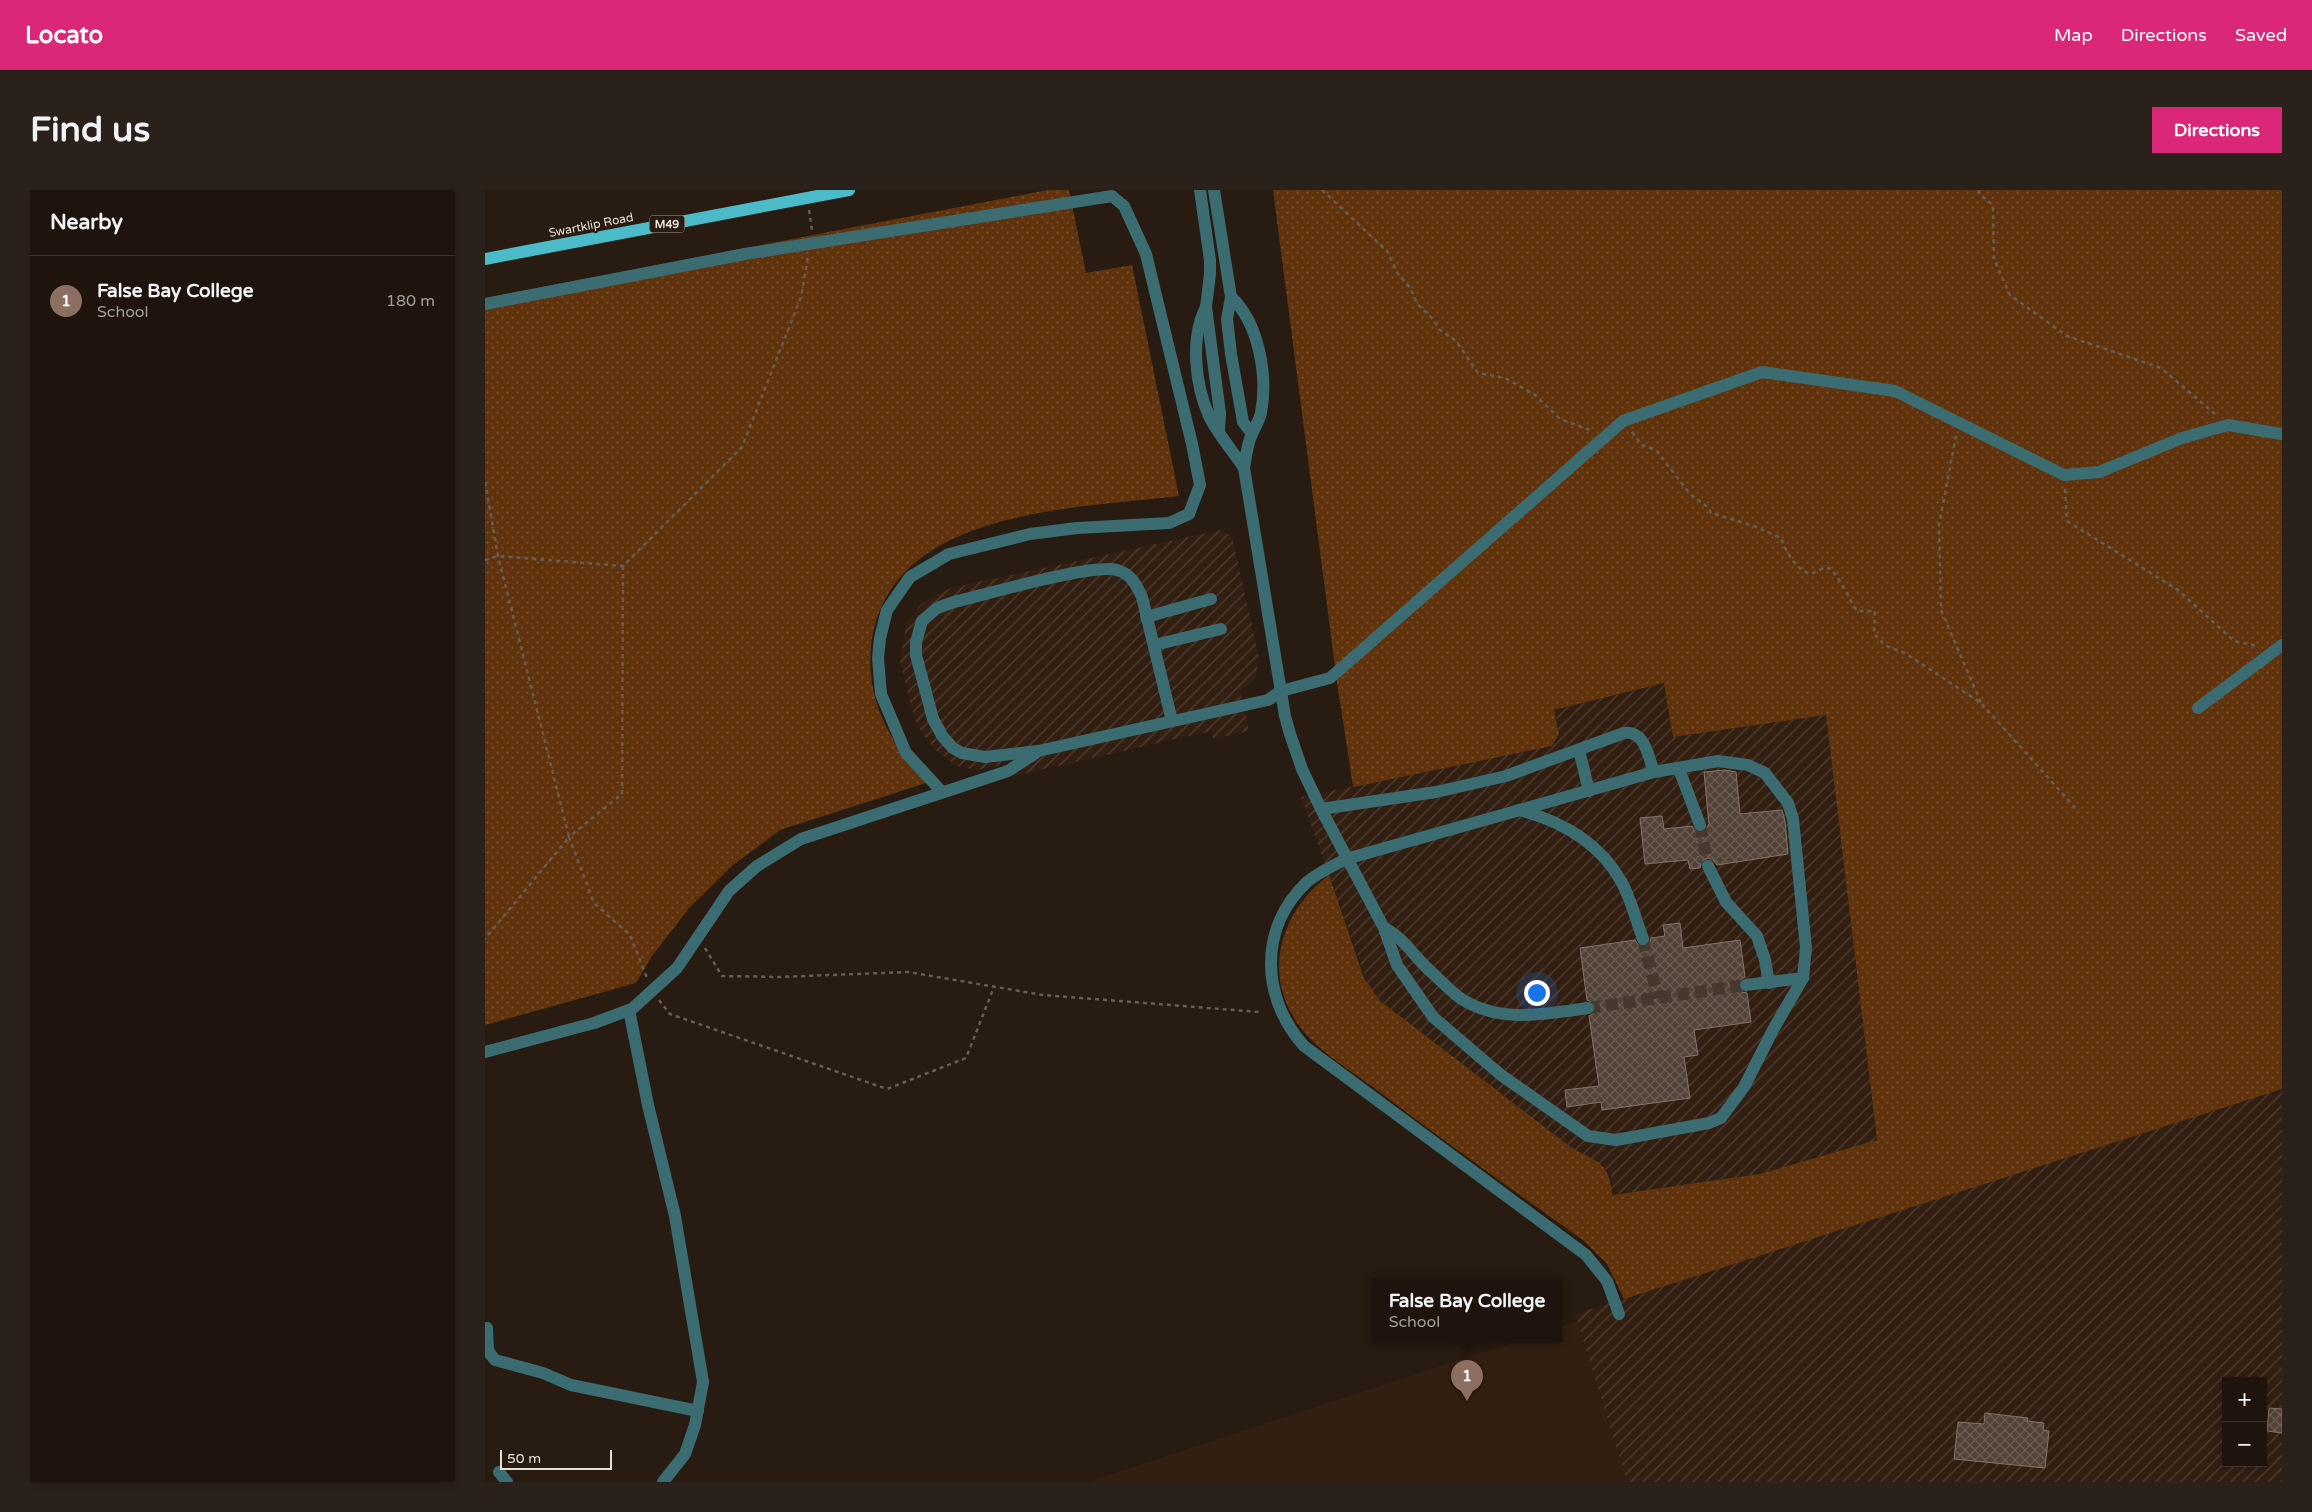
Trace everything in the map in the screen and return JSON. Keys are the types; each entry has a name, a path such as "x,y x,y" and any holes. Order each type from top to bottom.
{"main road":[{"name":"Swartklip Road","path":"485,259 849,190"}],"street":[{"path":"1200,190 1211,274 1206,307 1197,328 1199,376 1210,418 1244,468"},
{"path":"1214,190 1231,297 1227,319 1231,354 1243,422 1251,434"},
{"path":"485,304 735,256 1112,196 1124,206 1149,263 1200,485 1189,514 1169,523 1077,528 1030,534 949,554 910,577 887,610 880,638 878,658 881,694 906,753 942,792"},
{"path":"1231,297 1242,308 1253,332 1262,370 1261,411 1251,434 1244,468 1281,691 1290,734 1302,769 1346,859 1383,928 1397,965 1433,1017 1501,1075 1588,1136 1604,1140 1616,1140 1709,1124 1721,1118 1744,1087 1774,1028 1803,978 1806,948 1803,909 1793,820 1788,803 1765,773 1748,765 1718,761 1654,772 1346,859 1307,882 1289,903 1277,928 1271,955 1271,979 1277,1003 1287,1025 1314,1055 1586,1255 1607,1281 1619,1314"},
{"path":"1172,721 1154,645 1135,582 1117,570 1106,568 954,602 937,608 922,621 916,642 916,654 933,719 943,737 953,748 973,756 1038,751 1268,700 1281,691 1331,678 1623,421 1762,372 1895,391 2064,475 2099,472 2182,438 2228,425 2282,434"},
{"path":"1146,617 1211,599"},
{"path":"1154,645 1221,629"},
{"path":"2197,708 2279,648"},
{"path":"1321,809 1436,792 1506,776 1632,732 1641,738 1654,772"},
{"path":"1579,750 1589,791"},
{"path":"485,1052 593,1023 629,1010 677,968 729,891 757,866 801,839 1008,771 1038,751"},
{"path":"1679,769 1700,825"},
{"path":"1518,809 1539,815 1565,827 1584,839 1599,853 1622,883 1643,939"},
{"path":"1708,866 1726,902 1757,936 1765,960 1769,983"},
{"path":"1383,928 1395,933 1460,998 1490,1012 1509,1016 1588,1008"},
{"path":"1746,985 1803,978"},
{"path":"629,1010 648,1105 675,1216 703,1382 698,1411 685,1454 663,1482"},
{"path":"487,1328 488,1351 495,1360 543,1373 580,1388 698,1411"}],"path":[{"path":"1322,190 1387,251 1398,274 1411,289 1417,304 1432,318 1440,330 1456,341 1478,373 1505,378 1535,395 1560,419 1590,430 1598,428"},
{"path":"1979,190 1979,194 1993,205 1994,259 2010,295 2067,336 2161,368 2228,425"},
{"path":"485,560 498,556 623,566 741,447 801,298 813,226 807,198"},
{"path":"1623,421 1642,445 1656,450 1690,494 1709,508 1711,513 1781,538 1784,548 1801,571 1811,574 1821,569 1829,568 1836,574 1857,611 1875,611 1874,634 1886,646 1905,653 1981,703 2078,812"},
{"path":"1959,423 1939,525 1941,610 1981,703"},
{"path":"2064,475 2067,521 2178,590 2234,641 2279,648"},
{"path":"485,482 498,556 569,837 485,939"},
{"path":"699,938 722,976 779,977 908,972 1043,995 1259,1012"}],"shaded area":[{"path":"1048,190 1069,190 1086,273 1132,265 1179,496 1040,513 991,524 947,542 910,567 884,602 871,648 871,668 877,704 884,722 902,753 926,783 780,830 733,865 690,907 652,956 636,983 485,1025 485,298"},
{"path":"1273,190 2282,190 2282,1089 1624,1299 1607,1264 1584,1241 1451,1146 1314,1042 1298,1024 1287,1004 1281,984 1279,963 1282,943 1289,924 1299,906 1313,889 1329,875 1364,978 1379,1000 1572,1148 1601,1165 1609,1176 1612,1195 1760,1174 1877,1140 1826,715 1673,737 1664,683 1554,710 1559,734 1552,746 1353,787 1337,682"},
{"path":"1221,530 1232,536 1259,658 1256,676 1252,683 1240,690 1249,731 1213,739 1211,731 1014,776 1010,763 977,770 956,766 934,749 921,731 915,721 900,662 906,623 922,603 951,588"},
{"path":"1665,683 1673,737 1826,715 1877,1140 1760,1174 1611,1195 1611,1177 1607,1170 1572,1148 1379,1000 1369,988 1301,797 1552,746 1558,723 1554,710"},
{"path":"2282,1089 2282,1482 1627,1482 1575,1314"},
{"path":"1577,1321 1627,1482 1087,1482 1511,1343 1562,1343 1562,1326"}],"building":[{"path":"1725,770 1736,772 1740,814 1782,810 1788,854 1717,865 1708,858 1702,861 1700,868 1690,869 1688,860 1645,864 1640,818 1662,816 1664,829 1692,826 1695,832 1703,832 1709,824 1704,772"},
{"path":"1680,923 1683,948 1740,940 1745,977 1739,981 1738,986 1742,992 1747,993 1751,1022 1694,1030 1698,1055 1684,1057 1690,1098 1602,1110 1601,1102 1567,1107 1565,1090 1599,1086 1589,1016 1593,1014 1596,1007 1594,1003 1587,1000 1580,948 1635,940 1638,945 1645,947 1649,944 1651,938 1665,936 1663,925"},
{"path":"2269,1408 2282,1409 2282,1433 2267,1431"},
{"path":"1985,1413 2028,1418 2027,1421 2044,1423 2043,1430 2049,1431 2045,1468 1954,1459 1958,1422 1984,1424"}],"tunnel":[{"path":"1700,825 1708,866"},
{"path":"1643,939 1658,998"},
{"path":"1588,1008 1746,985"}],"place":[{"name":"False Bay College","path":"1467,1401"}]}
